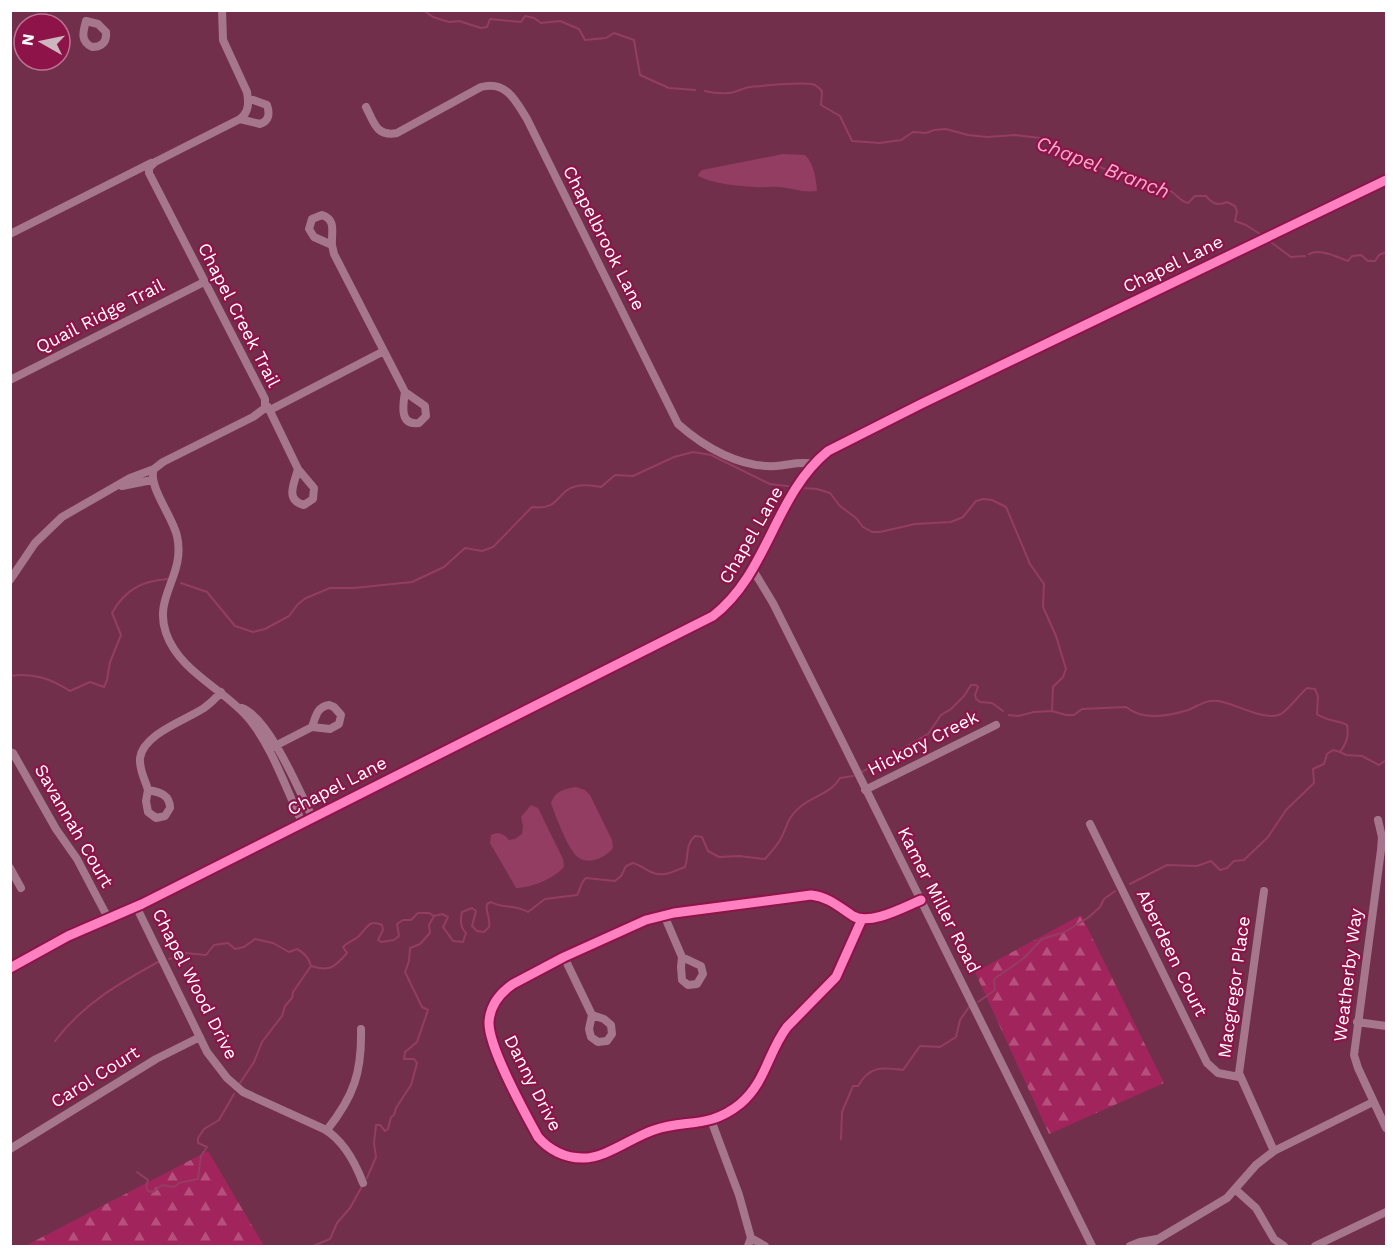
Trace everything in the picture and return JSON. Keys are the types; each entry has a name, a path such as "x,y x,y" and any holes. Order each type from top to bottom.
{"street":[{"path":"10,234 240,119 247,111 248,98 223,40 222,10"},
{"path":"84,11 86,21"},
{"name":"Chapelbrook Lane","path":"366,107 378,130 389,135 397,133 481,87 492,85 504,88 515,98 527,119 678,424 705,444 747,464 776,466 801,462 813,464"},
{"path":"240,119 260,124 269,116 267,105 248,98"},
{"name":"Chapel Creek Trail","path":"112,489 135,475 154,469 262,412 265,408 265,399 151,178 149,168 155,162"},
{"name":"Chapel Lane","path":"10,968 68,936 136,906 713,616 734,598 753,570 797,488 813,464 828,451 1386,180"},
{"path":"332,245 334,254 405,392"},
{"name":"Quail Ridge Trail","path":"10,380 204,282"},
{"path":"270,410 384,351"},
{"path":"265,399 298,469"},
{"path":"154,469 152,480 172,521 179,546 176,572 162,609 166,634 186,663 239,707 271,747 312,817"},
{"path":"10,580 35,543 55,522 77,507 112,489 152,480"},
{"name":"Kamer Miller Road","path":"753,570 772,603 921,900 1092,1246"},
{"path":"148,790 140,765 145,746 154,737 207,706 221,692"},
{"name":"Hickory Creek","path":"865,790 996,725"},
{"path":"271,747 312,727"},
{"path":"271,747 302,822"},
{"name":"Savannah Court","path":"10,752 13,753 56,829 77,859 108,918"},
{"name":"Weatherby Way","path":"1378,820 1382,837 1381,850 1354,1055 1386,1128"},
{"name":"Aberdeen Court","path":"1090,824 1207,1063 1218,1073 1239,1077"},
{"path":"10,868 21,888"},
{"name":"Macgregor Place","path":"1264,891 1239,1077 1274,1151"},
{"name":"Danny Drive","path":"811,895 831,900 855,917 862,919 836,977 782,1034 763,1076 752,1092 738,1105 711,1120 653,1131 590,1158 565,1155 543,1143 529,1121 495,1049 489,1022 494,1004 505,990 564,957 628,927 664,915 811,895"},
{"path":"862,919 884,915 921,900"},
{"name":"Chapel Wood Drive","path":"136,906 200,1037 215,1064 233,1086 260,1101 327,1131 344,1148 363,1183"},
{"path":"664,915 682,957"},
{"path":"564,957 592,1015"},
{"path":"1357,1022 1386,1026"},
{"path":"327,1131 347,1102 354,1087 361,1055 361,1029"},
{"name":"Carol Court","path":"10,1149 156,1059 200,1037"},
{"path":"1148,1246 1160,1243 1227,1198 1256,1165 1274,1151 1373,1102"},
{"path":"711,1120 739,1195 749,1242 765,1246"},
{"path":"1236,1190 1256,1208 1274,1239 1284,1246"},
{"path":"1315,1246 1386,1212"},
{"path":"1130,1246 1140,1242 1160,1243"}],"green space":[{"path":"1081,915 1164,1083 1049,1134 975,972"},
{"path":"208,1151 264,1246 25,1246"}],"shaded area":[{"path":"783,154 805,155 815,176 817,191 734,185 698,176 702,170"},
{"path":"576,787 585,790 590,795 612,840 613,848 610,851 602,857 588,861 579,858 571,849 551,803 560,791"},
{"path":"531,805 538,808 563,859 564,867 542,882 516,888 490,843 491,835 501,834 509,840 522,834 521,817"}],"waterway":[{"name":"Chapel Branch","path":"423,10 433,17 449,22 459,21 481,28 487,27 490,19 521,22 525,16 541,23 560,21 579,29 585,40 606,38 614,33 634,40 640,75 669,88 695,90"},
{"name":"Chapel Branch","path":"705,91 725,93 784,84 815,85 822,91 821,105 840,116 852,141 880,143 901,140 913,132 926,133 946,129 987,137 1015,135 1040,138 1119,176 1139,178 1159,186 1185,202 1188,203 1195,196 1206,196 1218,204 1227,202 1235,206 1237,211 1235,221 1263,236"},
{"name":"Chapel Branch","path":"1272,243 1291,257 1305,256"},
{"name":"Chapel Branch","path":"1309,254 1318,252 1348,261 1352,256 1361,255 1368,261 1375,261 1379,255 1386,252"},
{"path":"181,583 207,592 235,626 253,632 265,629 289,616 306,598 330,588 412,582 444,567 465,548 482,551 493,547 532,507 548,506 570,488 583,485 601,487 615,475 633,476 674,457 693,452 711,455 770,484 795,487"},
{"path":"801,488 830,493 840,506 872,532 915,524 951,522 963,517 976,501 983,499 992,500 1006,507 1030,564 1044,584 1043,607 1056,636 1066,669 1063,677 1053,687 1052,711"},
{"path":"10,676 26,675 42,678 70,691 90,682 104,687 110,662 121,635 112,613 122,598 135,588 150,582 168,579"},
{"path":"860,773 928,734 941,715 951,709 971,685 978,687 976,699 980,702 992,703 1003,711"},
{"path":"1009,715 1018,716 1052,711 1074,715 1082,709 1126,707 1140,714 1156,716 1181,712 1214,701 1225,702 1258,714 1274,716 1284,712 1307,688 1315,689 1318,696 1317,714 1347,725 1347,739 1340,752 1346,755 1362,756 1379,765 1386,760"},
{"path":"1130,884 1167,865 1197,866 1211,861 1220,870 1227,868 1234,861 1244,860 1268,837 1286,810 1314,783 1313,769 1324,764 1327,754 1333,750 1340,752"},
{"path":"367,1178 376,1157 374,1143 376,1125 380,1125 385,1131 388,1129 391,1117 411,1085 417,1063 414,1059 404,1059 405,1052 417,1042 428,1010 422,1007 405,972 410,948 420,944 430,933 429,925 434,916 442,914 448,917 443,927 453,941 463,942 466,933 461,923 462,912 472,908 476,911 472,926 477,931 484,932 489,927 487,904 491,902 528,912 545,899 577,895 586,878 615,881 621,876 626,866 633,863 655,874 673,872 685,867 688,847 695,836 702,837 708,851 719,857 739,856 765,859 778,843 789,820 799,808 832,788 840,778 853,776"},
{"path":"978,1002 995,990 994,979 1024,958 1042,939 1065,932 1089,917 1100,907 1104,899 1115,891"},
{"path":"311,966 328,968 335,965 347,953 343,947 357,938 371,923 382,925 383,930 378,940 381,942 394,940 399,936 397,924 403,920 411,920 418,913 429,913 434,916"},
{"path":"169,959 186,953 206,955 214,945 228,943 235,949 244,947 255,939 273,943 289,952 297,949 306,956 311,966"},
{"path":"55,1041 89,1006 115,987 158,962"},
{"path":"240,1083 254,1062 262,1042 282,1016 293,992 311,966"},
{"path":"841,1139 842,1112 853,1086 858,1086 862,1079 877,1069 903,1070 920,1046 940,1047 956,1037 960,1020 969,1007"},
{"path":"137,1172 148,1180 146,1186 148,1191 153,1192 162,1185 174,1187 179,1183 198,1179 201,1156 207,1147 198,1143 198,1138 204,1129 219,1120 234,1094"},
{"path":"313,1246 330,1239 337,1223 350,1208 361,1188"}],"cycle path":[{"path":"10,968 68,936 142,904 713,616 732,599 747,579 795,489 828,451 1386,180"},
{"path":"862,919 836,977 787,1027 756,1086 740,1104 729,1112 708,1120 654,1130 591,1157 576,1158 564,1155 552,1149 538,1137 508,1080 490,1033 489,1022 494,1005 504,991 513,984 564,957 646,920 674,913 811,895 829,900 853,916 868,919 921,900"}]}
